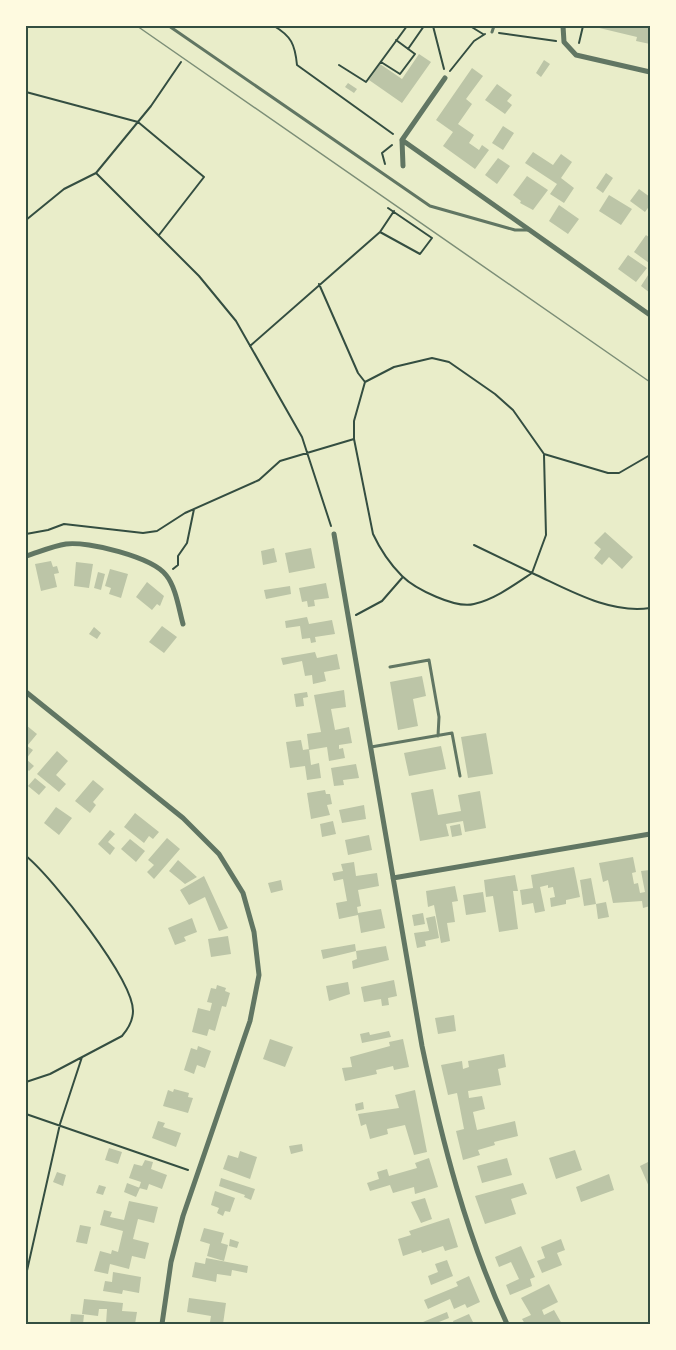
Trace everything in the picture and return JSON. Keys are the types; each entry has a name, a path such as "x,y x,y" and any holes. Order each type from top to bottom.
{"street":[{"path":"562,26 564,42 576,55 651,72"},
{"path":"403,166 403,144 445,78"},
{"path":"403,144 651,315"},
{"path":"334,534 422,1046 442,1139 467,1222 507,1324"},
{"path":"26,555 64,544 82,543 124,554 160,570 168,577 183,624"},
{"path":"26,692 183,818 219,854 243,893 254,932 259,975 250,1021 196,1173 171,1262 162,1324"},
{"path":"393,878 651,834"}],"lane":[{"path":"169,26 430,206 515,230 528,230"},
{"path":"492,32 494,26"},
{"path":"390,667 429,660 439,717 438,736"},
{"path":"370,748 452,733 460,776"}],"path":[{"path":"273,26 286,33 295,44 297,65 403,144"},
{"path":"339,65 366,82 407,26"},
{"path":"408,49 424,26"},
{"path":"433,26 445,78"},
{"path":"470,26 483,34"},
{"path":"576,55 583,26"},
{"path":"445,78 474,41 483,34 492,32 564,42"},
{"path":"381,62 400,74 415,54 396,40"},
{"path":"26,220 64,189 96,172 138,123 181,62"},
{"path":"26,92 138,123 204,177 159,235"},
{"path":"393,181 382,153 388,146 403,144"},
{"path":"96,172 199,276 236,321 302,437 334,534"},
{"path":"380,232 420,254 432,238 388,208"},
{"path":"250,346 380,232 394,211"},
{"path":"319,285 358,374 365,382"},
{"path":"432,358 449,362 495,394 513,410 544,454 546,535 532,573 508,589 472,605 460,604 428,593 403,577 379,547 373,534 354,440 354,421 365,382 394,367 432,358"},
{"path":"26,534 64,524 143,532 157,531 194,509 259,480 280,461 354,440"},
{"path":"544,454 608,473 619,473 651,455"},
{"path":"172,569 178,565 178,556 187,543 194,509"},
{"path":"474,545 532,573 609,605 633,609 651,608"},
{"path":"347,616 368,610 382,601 403,577"},
{"path":"26,856 39,867 64,896 129,994 133,1011 130,1027 122,1036 50,1074 26,1082"},
{"path":"26,1275 60,1124 82,1057"},
{"path":"26,1114 196,1173"}],"building":[{"path":"591,26 650,26 650,44 636,41 637,37"},
{"path":"419,54 431,62 402,103 369,80 380,64 402,79"},
{"path":"544,60 550,64 541,77 536,73"},
{"path":"472,68 483,76 466,99 472,104 458,124 474,135 469,143 479,150 482,145 489,150 475,169 443,146 453,132 436,120"},
{"path":"348,83 357,89 354,93 345,87"},
{"path":"497,84 512,95 507,101 512,105 505,114 485,100"},
{"path":"503,126 514,133 503,150 492,143"},
{"path":"533,152 553,165 561,154 572,162 561,178 574,188 564,203 550,194 557,184 525,163"},
{"path":"498,158 510,166 497,184 485,175"},
{"path":"606,173 613,178 603,193 596,188"},
{"path":"527,176 548,190 533,210 520,203 521,201 513,195"},
{"path":"639,189 650,197 650,205 645,212 630,201"},
{"path":"609,195 632,209 621,225 599,211"},
{"path":"559,205 579,219 568,234 549,221"},
{"path":"646,235 650,238 649,263 634,252"},
{"path":"628,255 647,268 636,282 618,269"},
{"path":"650,272 650,293 641,286"},
{"path":"605,532 633,557 622,569 609,557 602,565 594,558 601,549 594,543"},
{"path":"274,548 277,562 263,565 261,551"},
{"path":"311,548 315,568 289,573 285,553"},
{"path":"51,561 53,567 57,566 59,573 54,574 57,587 41,591 35,564"},
{"path":"76,562 93,564 89,588 74,586"},
{"path":"110,569 128,574 121,598 109,594 111,588 105,586"},
{"path":"98,572 105,574 101,590 94,588"},
{"path":"147,582 164,596 160,606 157,604 152,610 136,597"},
{"path":"326,583 329,598 314,600 315,606 308,607 307,601 302,602 299,588"},
{"path":"290,586 291,594 266,599 264,590"},
{"path":"307,617 309,624 332,620 335,634 315,637 316,642 311,643 310,638 302,639 300,626 286,628 285,621"},
{"path":"162,626 177,637 164,653 149,642"},
{"path":"94,627 101,633 97,639 89,634"},
{"path":"315,652 317,658 337,654 340,669 324,672 326,681 313,684 312,675 305,676 302,661 283,665 281,658"},
{"path":"422,676 426,696 413,699 418,726 398,730 390,682"},
{"path":"344,690 346,707 331,709 335,730 349,727 352,743 339,745 339,749 343,748 345,758 329,761 327,747 309,750 307,734 321,732 314,695"},
{"path":"307,692 308,697 303,698 304,706 296,707 294,694"},
{"path":"26,725 37,734 27,746 33,750 26,759"},
{"path":"486,733 493,774 468,778 461,737"},
{"path":"301,740 303,750 309,749 311,765 319,763 321,778 307,780 305,766 290,768 286,742"},
{"path":"441,746 446,769 409,776 404,753"},
{"path":"57,751 68,761 56,775 66,784 59,792 37,774"},
{"path":"26,759 34,766 29,771 26,768"},
{"path":"356,764 359,778 343,780 344,785 334,786 331,768"},
{"path":"35,778 46,787 39,795 28,786"},
{"path":"93,780 104,789 93,802 96,805 90,813 75,801"},
{"path":"433,789 438,815 461,811 458,795 480,791 486,828 465,832 463,821 446,824 449,836 420,841 411,793"},
{"path":"325,790 326,794 330,794 332,804 327,805 330,815 311,819 307,793"},
{"path":"364,805 366,819 342,823 339,810"},
{"path":"56,807 72,818 59,835 44,823"},
{"path":"135,813 159,832 153,839 149,836 144,843 124,827"},
{"path":"333,821 336,834 322,837 320,824"},
{"path":"460,824 462,835 452,837 450,826"},
{"path":"110,830 115,834 108,842 115,848 110,855 98,844"},
{"path":"369,835 372,850 348,855 345,840"},
{"path":"167,838 180,849 154,879 147,872 154,865 148,860"},
{"path":"130,839 145,851 136,862 121,849"},
{"path":"633,857 636,872 632,873 634,884 638,883 640,893 645,892 641,871 650,870 650,906 643,908 642,901 613,903 608,880 603,882 599,863"},
{"path":"178,860 197,877 185,884 169,871"},
{"path":"354,862 356,876 377,873 379,886 358,890 361,906 357,907 358,913 381,909 385,928 361,933 358,915 339,919 336,903 347,901 343,879 334,881 332,873 343,871 341,864"},
{"path":"574,867 580,897 566,900 566,904 551,907 550,898 555,897 553,887 548,888 548,885 540,887 545,911 535,913 533,903 522,905 520,890 533,888 531,875"},
{"path":"515,875 518,891 513,891 518,929 499,932 493,896 486,897 484,880"},
{"path":"204,876 228,928 219,931 205,897 189,905 180,890"},
{"path":"591,878 596,904 584,906 580,880"},
{"path":"281,880 283,890 271,893 268,883"},
{"path":"455,886 458,901 452,902 455,922 447,923 450,941 441,943 434,905 428,907 426,891"},
{"path":"483,892 486,912 466,915 463,895"},
{"path":"606,902 609,917 598,919 596,904"},
{"path":"423,913 425,924 414,926 412,915"},
{"path":"435,916 439,938 425,941 426,946 417,948 414,933 429,931 426,918"},
{"path":"192,918 197,932 184,937 186,941 175,945 168,928"},
{"path":"228,936 231,954 211,957 208,939"},
{"path":"355,944 356,951 323,959 321,950"},
{"path":"386,946 389,960 353,969 352,961 357,959 356,951"},
{"path":"394,980 397,996 388,998 389,1005 382,1006 381,999 364,1002 361,987"},
{"path":"348,982 350,994 329,1001 326,986"},
{"path":"217,985 226,988 225,991 230,993 226,1007 222,1006 215,1031 209,1029 207,1036 192,1032 198,1008 210,1011 212,1003 207,1002 211,988 216,989"},
{"path":"454,1015 456,1031 438,1034 435,1018"},
{"path":"389,1031 391,1037 362,1043 360,1034 369,1032 370,1035"},
{"path":"270,1039 293,1047 285,1067 263,1059"},
{"path":"403,1039 409,1067 394,1070 393,1066 376,1070 377,1074 345,1081 342,1068 352,1067 350,1057 390,1046 389,1042"},
{"path":"198,1046 211,1051 205,1068 197,1065 194,1074 184,1070 191,1048 197,1050"},
{"path":"504,1054 506,1067 498,1069 501,1085 468,1091 469,1098 482,1096 485,1109 473,1112 477,1130 515,1121 518,1136 494,1142 495,1145 478,1150 480,1155 463,1160 456,1131 464,1129 457,1093 448,1095 441,1065 462,1061 463,1069 469,1067 468,1061"},
{"path":"174,1089 189,1093 188,1097 193,1098 188,1113 163,1106 168,1090 173,1092"},
{"path":"415,1090 427,1152 414,1155 405,1125 387,1129 388,1134 370,1139 366,1124 361,1126 358,1114 399,1108 395,1095"},
{"path":"363,1102 364,1109 356,1111 355,1104"},
{"path":"158,1121 165,1123 163,1127 181,1133 176,1147 152,1138"},
{"path":"302,1144 303,1151 291,1154 289,1146"},
{"path":"109,1148 122,1152 118,1164 105,1160"},
{"path":"575,1150 582,1170 556,1179 549,1158"},
{"path":"240,1151 257,1157 250,1179 223,1169 228,1155 238,1158"},
{"path":"429,1158 438,1187 415,1194 414,1187 393,1193 390,1185 370,1191 367,1183 379,1179 377,1172 387,1169 389,1176 417,1168 415,1163"},
{"path":"507,1158 512,1175 482,1183 477,1166"},
{"path":"145,1160 153,1162 151,1169 167,1175 162,1189 149,1184 147,1190 139,1188 141,1182 129,1178 134,1164 142,1166"},
{"path":"650,1161 650,1189 640,1166"},
{"path":"57,1172 66,1175 63,1186 53,1182"},
{"path":"609,1174 614,1190 581,1202 576,1187"},
{"path":"221,1178 255,1189 251,1200 244,1197 245,1195 219,1186"},
{"path":"127,1183 140,1188 136,1197 124,1192"},
{"path":"523,1183 527,1194 511,1199 516,1214 485,1224 475,1196"},
{"path":"99,1185 106,1187 103,1195 96,1193"},
{"path":"215,1191 235,1198 230,1212 225,1211 223,1216 217,1213 219,1208 211,1205"},
{"path":"425,1198 432,1219 421,1223 411,1202"},
{"path":"129,1201 158,1207 154,1223 138,1219 133,1239 149,1243 145,1259 132,1256 129,1269 110,1264 108,1274 94,1271 100,1251 111,1254 112,1250 118,1252 123,1231 100,1225 104,1210 112,1212 110,1217 124,1220"},
{"path":"449,1218 458,1247 445,1251 443,1246 403,1256 398,1239 411,1235 409,1231"},
{"path":"80,1225 91,1227 87,1244 76,1242"},
{"path":"204,1228 224,1233 221,1243 228,1245 224,1261 207,1256 210,1244 200,1241"},
{"path":"230,1239 239,1242 237,1248 229,1246"},
{"path":"561,1239 565,1250 557,1253 562,1265 542,1273 537,1261 545,1258 541,1247"},
{"path":"521,1246 535,1277 530,1279 532,1286 510,1295 506,1285 519,1279 511,1262 499,1267 495,1257"},
{"path":"206,1258 248,1266 247,1273 232,1270 231,1276 217,1274 216,1282 192,1277 195,1262 205,1264"},
{"path":"447,1260 453,1276 431,1285 428,1276 438,1272 435,1264"},
{"path":"113,1272 141,1277 139,1293 123,1290 122,1294 103,1291 105,1281 112,1282"},
{"path":"469,1276 480,1302 467,1308 465,1304 454,1309 450,1299 428,1309 424,1300 458,1286 456,1282"},
{"path":"549,1284 558,1302 542,1310 544,1315 554,1310 562,1324 525,1324 522,1319 531,1315 521,1298"},
{"path":"189,1298 226,1303 223,1324 210,1322 211,1316 187,1312"},
{"path":"84,1299 123,1303 122,1311 137,1312 135,1324 106,1324 107,1309 99,1309 98,1316 82,1314"},
{"path":"447,1312 449,1318 434,1324 423,1322"},
{"path":"71,1314 84,1315 83,1324 70,1324"},
{"path":"469,1314 474,1324 454,1324 453,1321"}],"tram line":[{"path":"137,26 650,382"}]}
